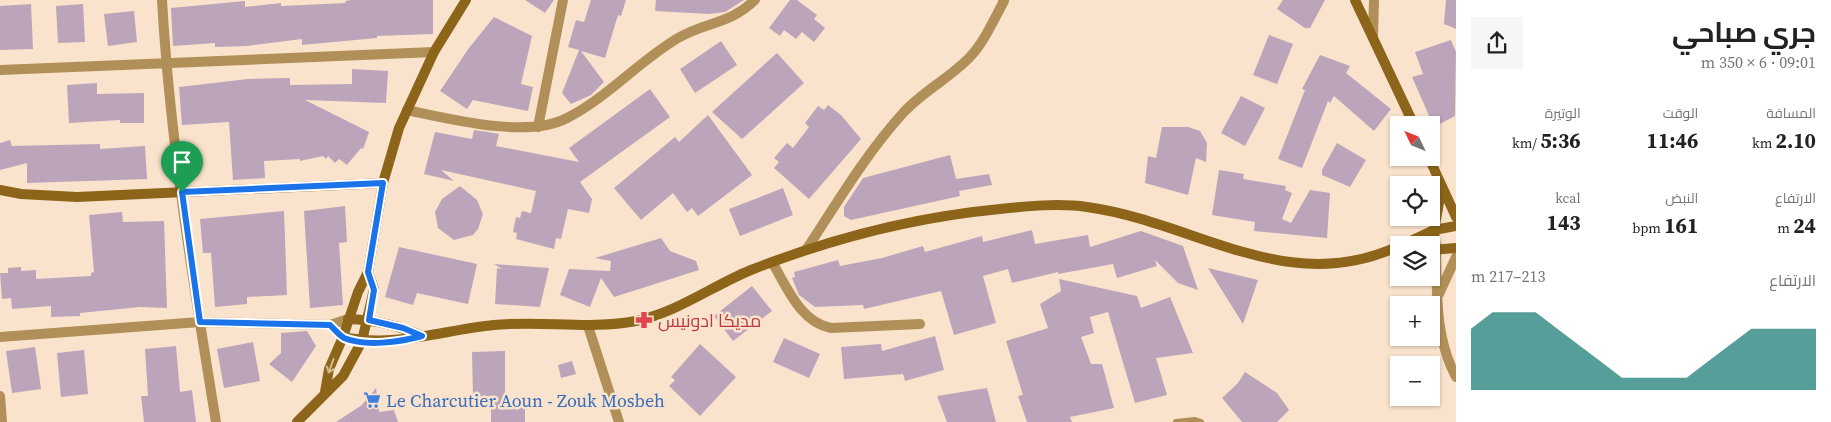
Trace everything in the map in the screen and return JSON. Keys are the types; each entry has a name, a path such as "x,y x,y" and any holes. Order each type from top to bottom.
{"main road":[{"path":"325,392 329,369 368,272 383,183 407,110 434,52 466,0"},
{"path":"1358,2 1410,116"},
{"path":"1433,166 1456,217"},
{"path":"0,190 46,197 383,183"},
{"path":"1434,236 1442,186"},
{"path":"343,337 362,341 404,341 422,336 497,324 588,326 636,321 656,316 772,262 806,250 868,233 947,216 999,209 1048,206 1087,207 1134,218 1246,254 1298,265 1359,262 1390,251"},
{"path":"1422,236 1434,230 1456,226"},
{"path":"1440,249 1456,248"},
{"path":"297,422 343,376 362,341 369,320 374,290 368,272"},
{"path":"348,319 369,320 403,328 422,336"}],"street":[{"path":"162,0 166,62 182,192 216,422"},
{"path":"538,127 563,0"},
{"path":"407,110 440,117 504,126 538,127 567,118 680,37 737,16 755,0"},
{"path":"806,250 882,136 905,110 967,60 987,34 1004,0"},
{"path":"1373,37 1374,0"},
{"path":"0,70 434,52"},
{"path":"1438,296 1456,257"},
{"path":"772,262 803,312 819,326 830,328 920,324"},
{"path":"0,337 200,322 330,325 348,319"},
{"path":"330,325 343,337"},
{"path":"588,326 619,422"},
{"path":"1440,326 1447,360 1456,377"},
{"path":"0,396 2,422"}],"lane":[{"path":"1176,422 1195,420 1201,422"}],"building":[{"path":"433,0 433,34 377,36 377,38 302,45 302,39 247,46 215,47 215,43 173,46 171,8 245,1 245,7 281,3 281,6 346,3 345,1"},
{"path":"525,0 554,0 545,13"},
{"path":"591,0 626,0 621,16 618,15 605,58 581,51 604,82 591,95 571,104 562,93 579,50 568,47 576,20 584,22"},
{"path":"656,0 744,0 725,12 709,14 655,11"},
{"path":"790,0 797,0 817,15 814,19 825,28 814,42 802,32 796,39 784,30 780,36 769,28"},
{"path":"1283,0 1325,0 1310,28 1305,28 1277,9"},
{"path":"1446,0 1456,0 1456,29 1444,24"},
{"path":"31,4 33,49 0,50 0,6"},
{"path":"83,4 85,42 58,43 56,6"},
{"path":"134,11 137,42 108,46 104,14"},
{"path":"494,17 532,36 521,84 533,87 528,111 473,100 467,109 440,91 469,48"},
{"path":"1269,35 1293,44 1277,84 1253,75"},
{"path":"1451,40 1456,52 1455,116 1440,124 1440,116 1429,116 1412,77 1423,74 1415,52"},
{"path":"721,41 737,65 695,93 680,69"},
{"path":"777,53 804,83 742,139 712,112"},
{"path":"1320,55 1350,66 1346,73 1391,109 1374,131 1334,96 1330,103 1328,101 1302,168 1278,159 1305,90 1302,89"},
{"path":"352,69 388,71 386,103 305,100 369,132 363,149 361,148 347,165 339,159 335,163 328,156 326,159 323,156 300,161 300,159 264,161 265,178 233,180 229,122 182,125 179,87 248,79 290,78 290,85 352,84"},
{"path":"97,83 97,94 144,93 144,123 120,123 120,120 69,123 67,85"},
{"path":"650,89 670,117 580,182 592,199 589,213 568,209 561,239 556,238 554,249 516,239 517,233 513,232 516,217 520,218 522,211 531,213 536,191 441,170 454,181 424,174 435,132 472,139 474,130 499,134 496,146 579,162 569,148"},
{"path":"1241,96 1265,108 1245,146 1221,133"},
{"path":"828,105 841,115 861,139 809,199 774,168 779,162 774,158 787,143 793,148 809,127 805,123 818,106 824,110"},
{"path":"708,115 752,175 698,216 692,208 687,212 673,193 641,220 614,188 675,137 679,142"},
{"path":"1162,127 1188,127 1200,131 1207,143 1206,162 1196,158 1188,195 1145,183 1148,156 1156,158"},
{"path":"10,140 12,146 100,144 100,149 145,146 147,179 27,183 27,163 0,170 0,143"},
{"path":"1337,143 1366,160 1350,187 1322,175 1322,170"},
{"path":"950,155 956,179 989,174 992,185 959,191 960,196 851,220 844,216 844,207 863,178"},
{"path":"1219,170 1244,174 1243,179 1286,186 1285,190 1292,193 1282,219 1291,223 1310,190 1330,193 1327,238 1254,231 1255,222 1212,215"},
{"path":"460,186 477,200 483,214 478,229 473,235 454,240 438,228 435,212 442,199"},
{"path":"783,188 793,215 740,236 729,209"},
{"path":"345,206 347,242 339,243 343,305 310,308 304,211"},
{"path":"284,211 287,295 247,297 247,304 215,307 211,253 203,253 200,219"},
{"path":"122,212 123,222 164,221 167,308 140,307 80,313 80,316 51,317 51,306 12,309 11,298 2,299 0,273 8,273 8,268 21,267 21,271 36,270 36,279 91,276 91,273 94,272 89,215"},
{"path":"1032,230 1035,244 1088,235 1090,247 1141,231 1183,246 1198,290 1178,283 1155,260 1157,266 1117,278 1113,264 1058,274 1058,272 1012,283 1008,269 983,276 996,323 954,335 941,291 864,309 863,305 815,307 799,295 792,278 795,277 794,272 838,260 840,266 882,258 923,246 925,252 982,236 983,242"},
{"path":"661,238 670,251 696,261 699,270 614,297 601,278 590,307 560,295 569,269 610,271 611,261 595,258"},
{"path":"399,247 477,264 468,304 417,293 413,305 385,297"},
{"path":"494,264 549,268 540,307 495,304 497,268 502,269"},
{"path":"1208,268 1258,280 1243,324"},
{"path":"1059,279 1137,296 1141,308 1170,297 1193,353 1156,358 1167,395 1135,403 1108,312 1090,317 1094,333 1081,337 1091,364 1102,364 1114,408 1070,417 1072,422 1027,422 1018,396 1023,395 1006,341 1048,328 1040,304 1061,291"},
{"path":"752,286 772,311 733,341 714,316"},
{"path":"307,331 316,346 292,382 269,364 281,353 281,333"},
{"path":"935,336 944,370 905,381 903,374 844,379 841,347 881,344 882,351"},
{"path":"784,338 820,354 809,378 773,362"},
{"path":"253,342 260,381 224,388 217,349"},
{"path":"700,344 736,377 700,416 669,386 675,380 671,377"},
{"path":"176,346 180,392 192,390 196,422 144,422 141,396 148,396 145,349"},
{"path":"35,347 41,389 12,393 6,351"},
{"path":"84,350 88,394 61,397 57,353"},
{"path":"505,351 505,408 525,408 525,422 491,422 491,396 473,397 472,352"},
{"path":"572,361 576,374 561,378 558,365"},
{"path":"1245,372 1277,393 1289,410 1277,422 1242,422 1222,398 1238,383"},
{"name":"Le Charcutier Aoun - Zouk Mosbeh","path":"376,388 379,412 394,410 398,422 336,422 362,405"},
{"path":"987,388 996,422 947,422 937,396"}],"place":[{"name":"مديكا ادونيس","path":"644,320"},
{"name":"Le Charcutier Aoun - Zouk Mosbeh","path":"372,400"}],"route":[{"path":"383,183 371,242 368,272 374,290 369,320 403,328 422,336 404,341 362,341 343,337 330,325 200,322 182,192 383,183"}]}
